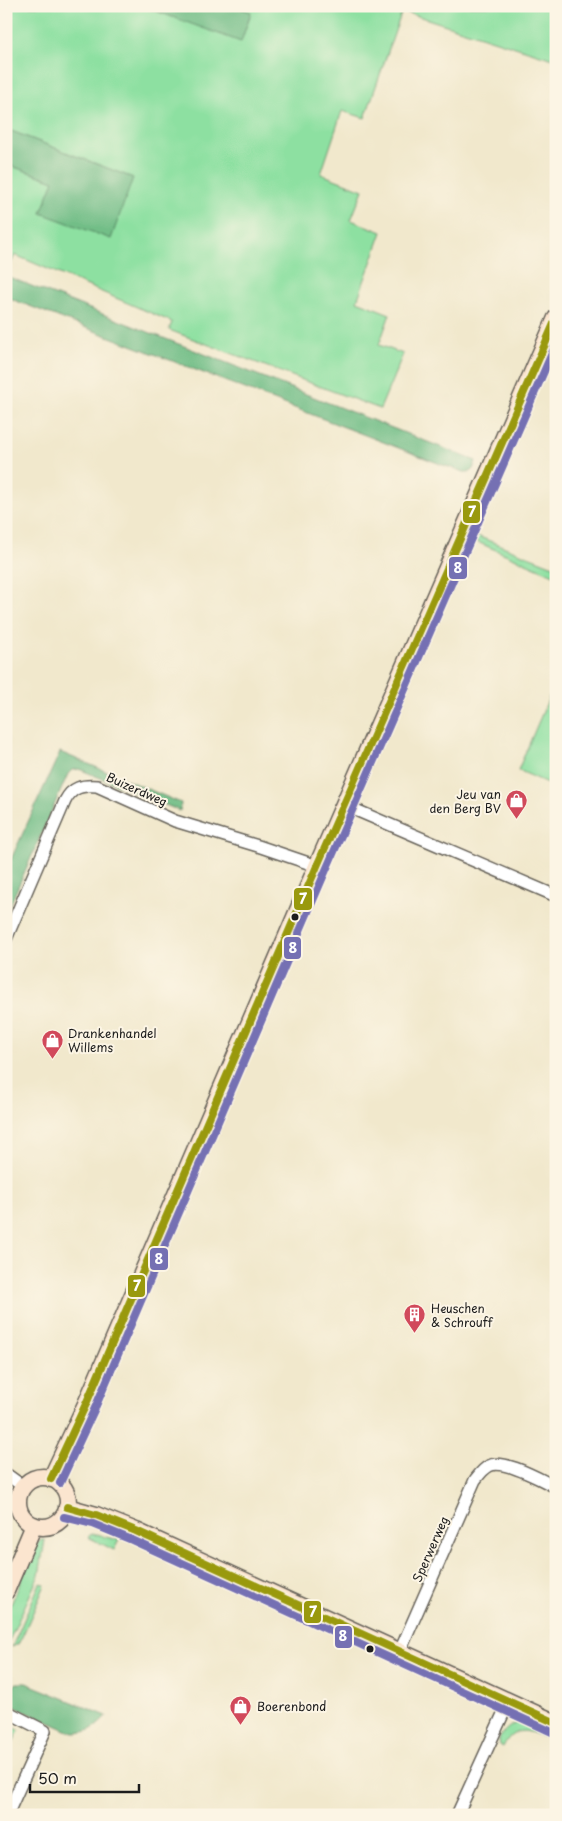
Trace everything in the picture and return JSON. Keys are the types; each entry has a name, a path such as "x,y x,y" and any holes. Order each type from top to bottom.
{"street":[{"path":"52,1479 556,318"},
{"name":"Buizerdweg","path":"6,938 65,802 69,794 78,787 97,786 175,821 317,866"},
{"path":"344,805 556,896"},
{"name":"Sperwerweg","path":"400,1651 475,1480 481,1472 492,1464 503,1464 556,1487"},
{"path":"6,1474 24,1486"},
{"path":"39,1478 52,1479 63,1487 68,1500 64,1515 59,1522 51,1526 34,1525 28,1522 19,1509 18,1501 24,1486 28,1482 39,1478"},
{"path":"67,1507 96,1515 136,1531 556,1723"},
{"path":"6,1592 34,1525"},
{"path":"457,1815 509,1701"},
{"path":"6,1711 45,1731 7,1815"}],"green space":[{"path":"6,6 142,6 241,41 251,13 235,6 556,6 556,60 402,11 365,118 342,111 321,174 363,190 351,220 382,232 357,301 390,314 379,345 403,354 380,409 169,330 172,322 15,255 9,268 6,267 6,164 54,181 41,213 133,178 6,129"},
{"path":"142,6 234,6 251,12 241,42"},
{"path":"6,129 133,178 111,239 41,213 54,181 6,164"},
{"path":"6,276 476,461 473,469 470,472 464,472 443,465 6,297"},
{"path":"477,536 556,567 556,576 475,541"},
{"path":"556,681 556,787 518,770"},
{"path":"60,752 181,803 180,811 79,769 72,770 68,774 6,914 6,870"},
{"path":"91,1534 119,1540 114,1550 88,1537"},
{"path":"41,1540 45,1540 39,1575 7,1645 6,1616 37,1544"},
{"path":"40,1583 45,1585 21,1639 18,1644 12,1647"},
{"path":"17,1683 26,1683 107,1716 92,1729 73,1733 6,1703 6,1691"},
{"path":"521,1721 542,1726 539,1732 541,1733 544,1728 556,1733 556,1743 534,1733 520,1731 508,1739 503,1747 500,1745 499,1740 505,1731"},
{"path":"6,1725 19,1730 6,1757"}],"transit line":[{"name":"7","path":"51,1479 86,1404 317,866 556,319"},
{"name":"8","path":"60,1483 95,1408 326,870 556,344"},
{"name":"7","path":"67,1507 96,1515 136,1531 556,1723"},
{"name":"8","path":"64,1517 93,1524 132,1540 552,1732"}],"place":[{"name":"Jeu van den Berg BV","path":"517,820"},
{"name":"Drankenhandel Willems","path":"52,1059"},
{"name":"Heuschen & Schrouff","path":"415,1334"},
{"name":"Boerenbond","path":"241,1725"}]}
